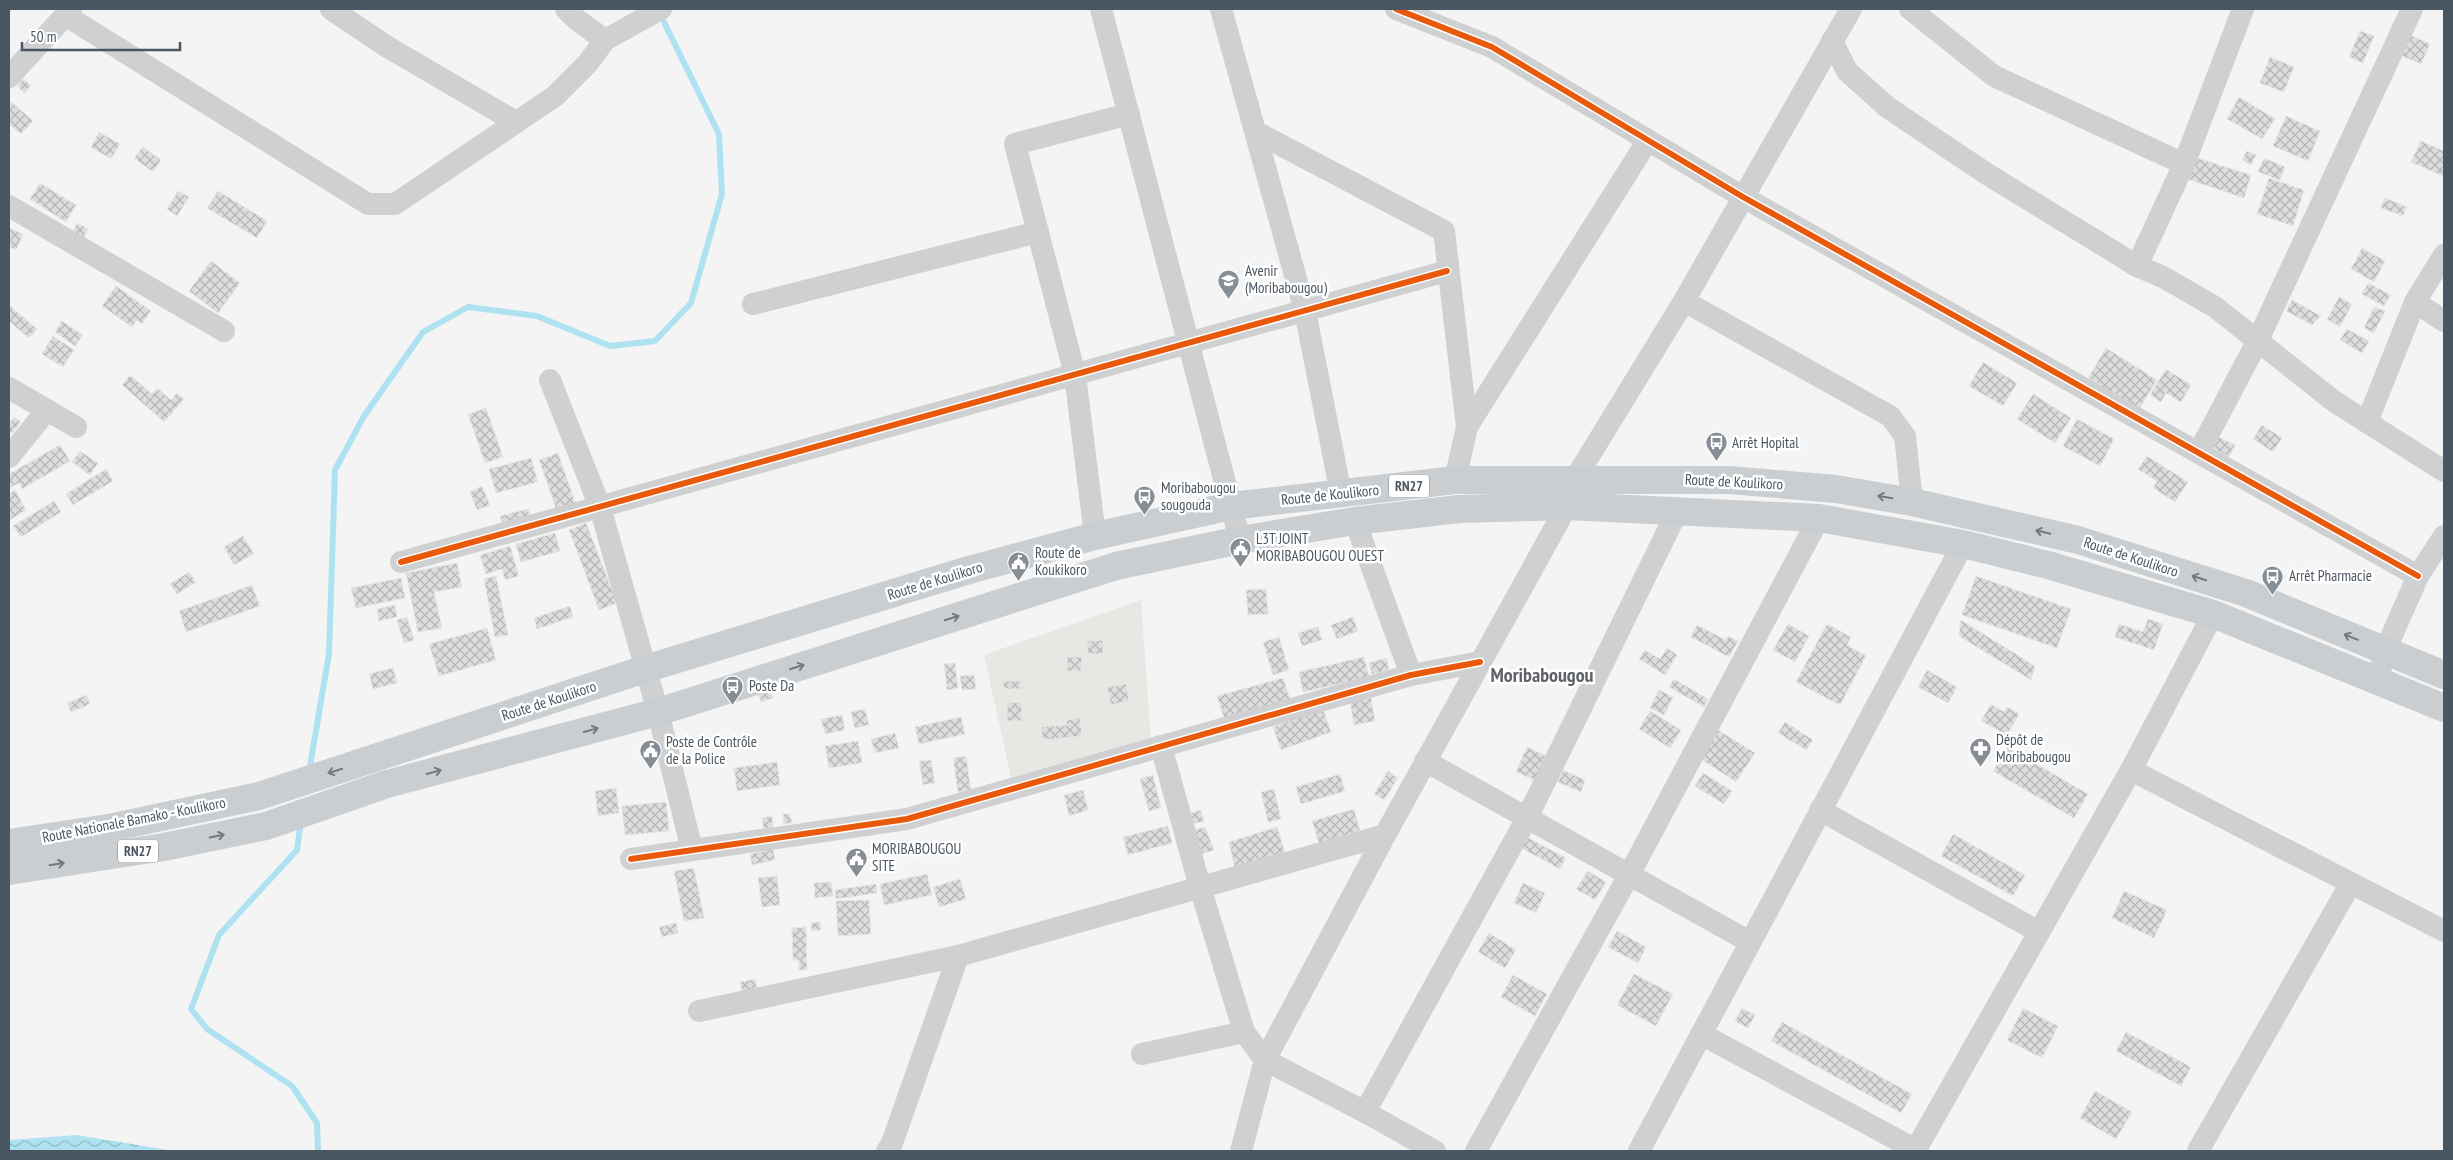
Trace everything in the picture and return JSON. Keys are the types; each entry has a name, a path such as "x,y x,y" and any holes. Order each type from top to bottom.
{"main road":[{"name":"Route de Koulikoro","path":"259,796 645,669 969,570 1095,536 1232,506 1455,480 1729,480 1836,489 1912,502 2087,543 2246,593 2444,675"},
{"name":"Route de Koulikoro","path":"266,826 387,784 658,712 1116,566 1240,540 1355,521 1460,508 1567,506 1819,518 1963,544 2048,565 2213,614 2378,679 2444,708"},
{"name":"Route Nationale Bamako - Koulikoro","path":"9,843 123,825 259,796"},
{"name":"Route Nationale Bamako - Koulikoro","path":"9,871 164,847 266,826"}],"street":[{"path":"331,9 386,46 516,122"},
{"path":"566,9 576,19 605,40"},
{"path":"9,77 68,12 368,204 395,204 554,96 588,63 605,40 661,9"},
{"path":"1101,9 1190,343 1240,540"},
{"path":"1222,9 1305,311 1342,494"},
{"path":"1396,9 1492,47 1743,197 2198,452 2430,569"},
{"path":"1575,479 1684,301 1851,9"},
{"path":"1910,9 1994,76 2184,164"},
{"path":"2137,266 2184,164 2243,9"},
{"path":"2198,452 2257,342 2412,9"},
{"path":"1832,41 1847,71 1887,107 1987,174 2137,266 2163,277 2215,308 2335,402 2444,471"},
{"path":"1095,536 1075,375 1015,144 1129,114"},
{"path":"1256,132 1444,231 1447,272 1467,427"},
{"path":"1455,480 1467,427 1648,140"},
{"path":"9,206 224,331"},
{"path":"753,304 1038,232"},
{"path":"2367,422 2416,302 2444,255"},
{"path":"401,562 1447,272"},
{"path":"1684,301 1890,416 1905,436 1912,502"},
{"path":"2416,302 2444,321"},
{"path":"550,380 600,506 658,712 692,850"},
{"path":"9,388 76,428"},
{"path":"9,457 47,410"},
{"path":"1241,1151 1265,1060 1425,761 1567,506"},
{"path":"1365,1112 1527,818 1677,512"},
{"path":"1476,1151 1629,875 1819,518"},
{"path":"1355,521 1411,675"},
{"path":"2378,679 2385,651 2430,569 2444,536"},
{"path":"1639,1151 1963,544"},
{"path":"1701,1034 1916,1151 2131,770 2213,614"},
{"path":"631,859 907,819 1411,675 1480,662"},
{"path":"1161,746 1200,887 1244,1032 1265,1060 1435,1151"},
{"path":"1425,761 1750,942"},
{"path":"2131,770 2444,931"},
{"path":"1820,810 2039,932"},
{"path":"699,1011 958,956 1385,835"},
{"path":"2198,1151 2351,883"},
{"path":"887,1151 892,1143 958,956"},
{"path":"1142,1054 1244,1032"}],"shaded area":[{"path":"1141,600 1151,740 1012,782 984,655"}],"water":[{"path":"77,1135 174,1151 9,1151 9,1140"}],"building":[{"path":"2360,31 2374,36 2363,63 2349,57"},
{"path":"2410,35 2430,44 2421,64 2400,55"},
{"path":"2270,57 2294,67 2284,92 2260,83"},
{"path":"23,79 31,85 25,93 17,86"},
{"path":"2239,97 2275,119 2262,139 2227,119"},
{"path":"10,101 33,121 21,134 9,124"},
{"path":"2286,116 2320,131 2308,161 2273,146"},
{"path":"99,132 120,144 111,159 91,147"},
{"path":"2421,141 2444,151 2443,176 2411,162"},
{"path":"143,147 161,160 153,172 134,158"},
{"path":"2247,151 2256,155 2251,165 2242,160"},
{"path":"2194,157 2251,175 2244,198 2187,179"},
{"path":"2264,158 2285,167 2280,180 2258,172"},
{"path":"2269,178 2304,190 2293,226 2257,214"},
{"path":"40,183 76,205 66,222 30,199"},
{"path":"178,191 189,197 177,216 167,209"},
{"path":"218,191 267,221 257,238 207,208"},
{"path":"2385,198 2407,207 2403,216 2381,208"},
{"path":"77,223 88,229 83,239 72,233"},
{"path":"9,228 23,234 16,250 9,247"},
{"path":"2362,248 2385,261 2374,282 2351,269"},
{"path":"211,261 240,283 218,313 189,291"},
{"path":"2368,283 2391,295 2384,306 2362,294"},
{"path":"116,286 151,311 142,324 137,320 132,327 102,306"},
{"path":"2339,297 2352,304 2340,327 2327,319"},
{"path":"2292,300 2321,316 2312,325 2286,311"},
{"path":"9,305 37,329 29,338 9,321"},
{"path":"2374,307 2385,311 2374,333 2364,328"},
{"path":"62,321 83,335 75,346 55,332"},
{"path":"2347,329 2369,341 2362,353 2340,340"},
{"path":"53,336 74,350 63,367 42,354"},
{"path":"2106,348 2157,380 2139,409 2088,378"},
{"path":"1983,362 2017,383 2003,406 1969,386"},
{"path":"2166,369 2191,385 2181,402 2166,393 2161,402 2150,395"},
{"path":"130,375 152,394 157,388 171,400 177,393 184,399 164,422 122,385"},
{"path":"2033,394 2071,418 2055,443 2017,419"},
{"path":"486,408 503,457 485,463 468,414"},
{"path":"14,417 21,422 12,433 9,431 9,424"},
{"path":"2077,419 2114,439 2100,466 2063,446"},
{"path":"2262,425 2282,438 2273,452 2253,439"},
{"path":"2215,435 2235,445 2229,457 2209,446"},
{"path":"60,445 70,461 22,489 19,483 10,488 9,474"},
{"path":"80,451 98,463 90,475 72,462"},
{"path":"558,453 576,505 557,511 539,460"},
{"path":"2147,456 2188,482 2175,502 2153,488 2157,481 2138,469"},
{"path":"531,458 538,482 496,493 489,469"},
{"path":"106,469 113,481 73,505 66,494"},
{"path":"482,486 490,505 477,510 470,492"},
{"path":"15,490 26,510 10,520 9,494"},
{"path":"54,501 61,512 21,537 13,526"},
{"path":"528,509 531,518 503,526 500,516"},
{"path":"586,523 617,603 599,610 569,530"},
{"path":"555,533 560,551 521,562 516,544"},
{"path":"243,536 254,554 234,565 224,547"},
{"path":"510,546 519,576 505,580 502,569 486,574 480,555"},
{"path":"457,563 462,587 434,592 442,628 418,632 406,573"},
{"path":"189,572 196,582 177,594 170,584"},
{"path":"496,576 508,635 495,637 484,579"},
{"path":"1976,576 2071,609 2057,648 1962,615"},
{"path":"401,578 405,598 356,608 351,588"},
{"path":"252,585 260,606 186,632 179,611"},
{"path":"1266,589 1268,614 1248,615 1246,590"},
{"path":"395,605 397,617 379,621 377,609"},
{"path":"570,606 573,617 537,629 534,618"},
{"path":"407,617 414,640 404,643 397,620"},
{"path":"1353,617 1358,631 1337,639 1331,625"},
{"path":"2148,619 2163,624 2154,650 2115,637 2119,624 2143,632"},
{"path":"1961,620 2035,666 2031,680 1959,636"},
{"path":"1788,624 1809,636 1795,662 1773,650"},
{"path":"1827,624 1851,637 1847,645 1866,656 1840,705 1796,682"},
{"path":"1697,625 1726,640 1728,636 1738,641 1729,657 1691,637"},
{"path":"1318,627 1322,640 1302,646 1298,633"},
{"path":"487,628 496,660 439,676 429,644"},
{"path":"1279,637 1289,670 1273,675 1263,642"},
{"path":"1103,640 1103,654 1088,654 1087,641"},
{"path":"1667,648 1677,655 1665,675 1639,659 1645,650 1660,659"},
{"path":"1067,657 1082,657 1081,671 1067,671"},
{"path":"1364,657 1369,677 1303,692 1299,672"},
{"path":"1386,658 1389,670 1372,674 1369,663"},
{"path":"955,663 958,688 947,690 944,664"},
{"path":"393,668 397,683 373,689 369,674"},
{"path":"1927,670 1957,687 1948,703 1918,687"},
{"path":"974,675 976,689 962,690 960,676"},
{"path":"1283,678 1291,702 1225,721 1217,696"},
{"path":"1674,679 1708,699 1704,707 1669,687"},
{"path":"1003,681 1021,681 1021,689 1004,689"},
{"path":"767,684 773,698 761,702 756,687"},
{"path":"1126,684 1129,701 1111,705 1107,687"},
{"path":"1659,690 1673,697 1664,715 1650,708"},
{"path":"86,695 90,704 71,712 67,703"},
{"path":"1371,698 1375,721 1354,725 1350,702"},
{"path":"1007,702 1022,703 1021,721 1007,721"},
{"path":"1991,704 2004,712 2007,707 2019,714 2007,735 1981,721"},
{"path":"865,709 869,725 855,728 851,712"},
{"path":"1323,709 1331,732 1281,750 1273,727"},
{"path":"1650,711 1681,730 1670,748 1639,729"},
{"path":"842,715 845,730 825,734 821,719"},
{"path":"961,717 965,734 919,744 915,727"},
{"path":"1080,718 1082,736 1043,740 1041,727 1067,725 1066,720"},
{"path":"1785,722 1813,740 1806,750 1778,733"},
{"path":"1718,730 1755,753 1736,782 1699,758"},
{"path":"895,733 899,748 875,753 871,739"},
{"path":"858,741 862,763 829,768 825,746"},
{"path":"1527,747 1546,756 1535,780 1516,772"},
{"path":"2007,747 2088,794 2074,818 1993,771"},
{"path":"966,756 971,790 958,792 953,758"},
{"path":"931,760 935,783 923,785 919,761"},
{"path":"777,762 780,785 737,791 734,768"},
{"path":"1563,770 1585,780 1581,792 1558,782"},
{"path":"1388,771 1398,778 1384,800 1374,794"},
{"path":"1703,773 1732,791 1724,804 1695,786"},
{"path":"1340,774 1345,791 1301,804 1296,787"},
{"path":"1153,775 1161,808 1149,811 1140,779"},
{"path":"616,788 619,813 598,816 595,791"},
{"path":"1274,789 1281,819 1268,822 1261,792"},
{"path":"1083,790 1088,810 1069,816 1064,795"},
{"path":"666,802 669,831 625,835 622,806"},
{"path":"1354,809 1360,831 1319,843 1312,821"},
{"path":"1201,810 1204,821 1189,825 1186,815"},
{"path":"783,814 790,814 792,823 784,824"},
{"path":"772,816 773,829 764,830 762,818"},
{"path":"1168,826 1172,843 1128,855 1123,837"},
{"path":"1205,827 1214,850 1196,856 1188,832"},
{"path":"1277,827 1285,852 1235,869 1229,842"},
{"path":"1953,834 2025,875 2013,896 1941,856"},
{"path":"1527,837 1566,858 1560,869 1521,848"},
{"path":"773,849 775,860 752,865 750,854"},
{"path":"694,868 704,918 684,921 674,871"},
{"path":"1588,871 1606,882 1595,900 1576,889"},
{"path":"927,874 932,895 884,905 880,884"},
{"path":"777,876 780,905 762,907 758,878"},
{"path":"960,879 966,899 939,907 933,887"},
{"path":"831,882 833,896 815,898 814,883"},
{"path":"1523,883 1545,893 1536,913 1514,903"},
{"path":"876,884 877,893 836,899 835,890"},
{"path":"2124,891 2167,910 2154,938 2112,918"},
{"path":"869,900 871,934 838,936 836,901"},
{"path":"820,922 821,930 812,931 811,923"},
{"path":"676,923 678,933 662,937 659,927"},
{"path":"806,927 807,970 799,970 799,960 793,960 792,928"},
{"path":"1617,931 1646,947 1638,963 1608,947"},
{"path":"1489,933 1516,950 1505,968 1478,952"},
{"path":"1634,974 1673,994 1656,1026 1617,1005"},
{"path":"1513,975 1547,994 1535,1016 1501,997"},
{"path":"755,979 757,990 742,993 740,982"},
{"path":"1742,1008 1755,1015 1748,1028 1735,1021"},
{"path":"2023,1008 2058,1026 2042,1058 2007,1040"},
{"path":"1782,1022 1912,1094 1901,1113 1771,1041"},
{"path":"2126,1032 2191,1067 2181,1086 2116,1051"},
{"path":"2095,1091 2132,1112 2116,1139 2080,1118"}],"waterway":[{"path":"309,772 329,654 335,470 364,416 423,332 468,307 537,316 610,346 655,341 691,303 722,194 719,134 660,14"},
{"path":"301,821 297,850 219,935 191,1009 207,1029 292,1086 317,1123 318,1151"}],"cycle path":[{"path":"1396,9 1492,47 1743,197 2418,576"},
{"path":"401,562 1447,271"},
{"path":"631,859 907,819 1411,675 1480,662"}],"place":[{"name":"Avenir (Moribabougou)","path":"1229,299"},
{"name":"Arrêt Hopital","path":"1716,462"},
{"name":"Moribabougou sougouda","path":"1145,516"},
{"name":"L3T JOINT MORIBABOUGOU OUEST","path":"1240,567"},
{"name":"Route de Koukikoro","path":"1019,581"},
{"name":"Arrêt Pharmacie","path":"2273,595"},
{"name":"Poste Da","path":"733,705"},
{"name":"Dépôt de Moribabougou","path":"1980,768"},
{"name":"Poste de Contrôle de la Police","path":"650,770"},
{"name":"MORIBABOUGOU SITE","path":"856,877"}],"district":[{"name":"Moribabougou","path":"1542,675"}]}
